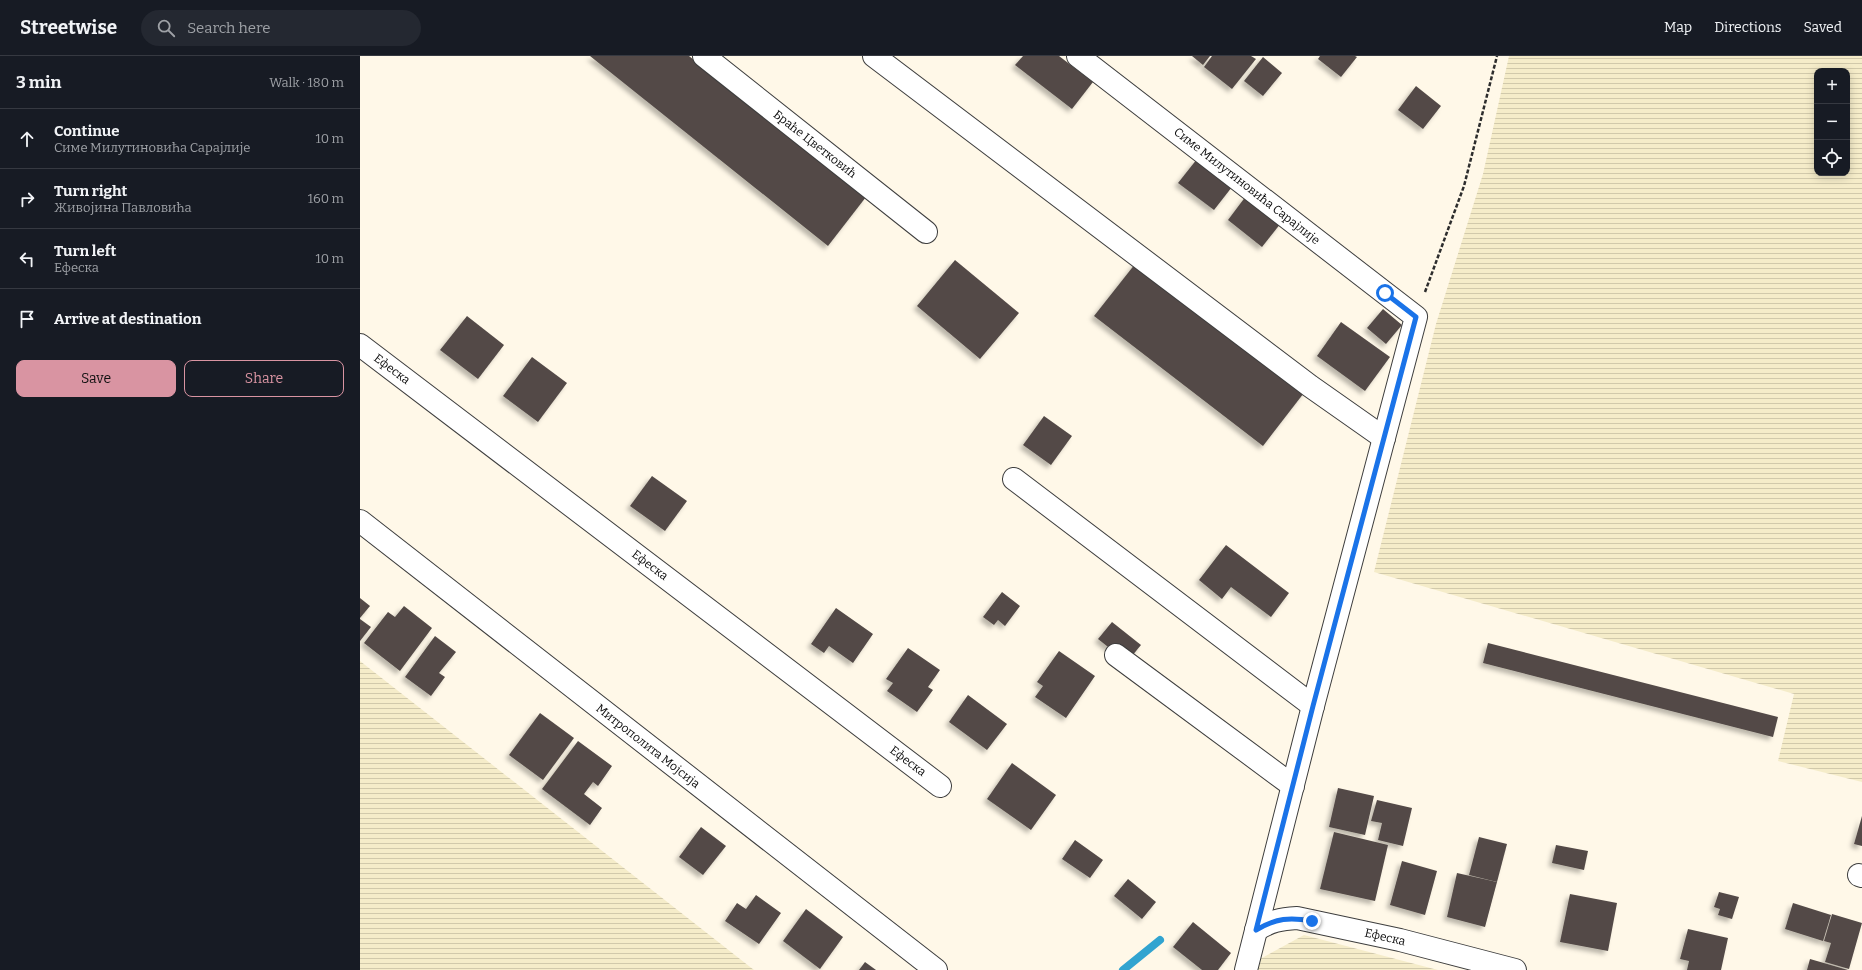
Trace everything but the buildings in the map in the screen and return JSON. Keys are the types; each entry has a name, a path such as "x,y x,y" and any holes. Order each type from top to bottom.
{"street":[{"name":"Браће Цветковић","path":"704,56 926,232"},
{"path":"874,56 1310,386 1384,438"},
{"name":"Симе Милутиновића Сарајлије","path":"1078,56 1416,317"},
{"path":"1246,970 1313,706 1416,317"},
{"name":"Ефеска","path":"360,345 940,786"},
{"path":"1014,479 1313,706"},
{"name":"Митрополита Мојсија","path":"360,521 936,970"},
{"path":"1116,655 1293,786"},
{"name":"Ефеска","path":"1256,930 1269,922 1297,918 1400,940 1515,970"}],"path":[{"path":"1416,317 1464,186 1497,56"}],"shaded area":[{"path":"1509,56 1862,56 1862,782 1778,761 1794,694 1374,572 1436,324 1483,174"},
{"path":"360,661 754,970 360,970"},
{"path":"1304,935 1438,970 1257,970 1260,959"}],"waterway":[{"path":"1123,970 1160,940"}],"route":[{"path":"1312,921 1297,918 1283,919 1269,922 1256,930 1313,706 1416,317 1385,293"}]}
